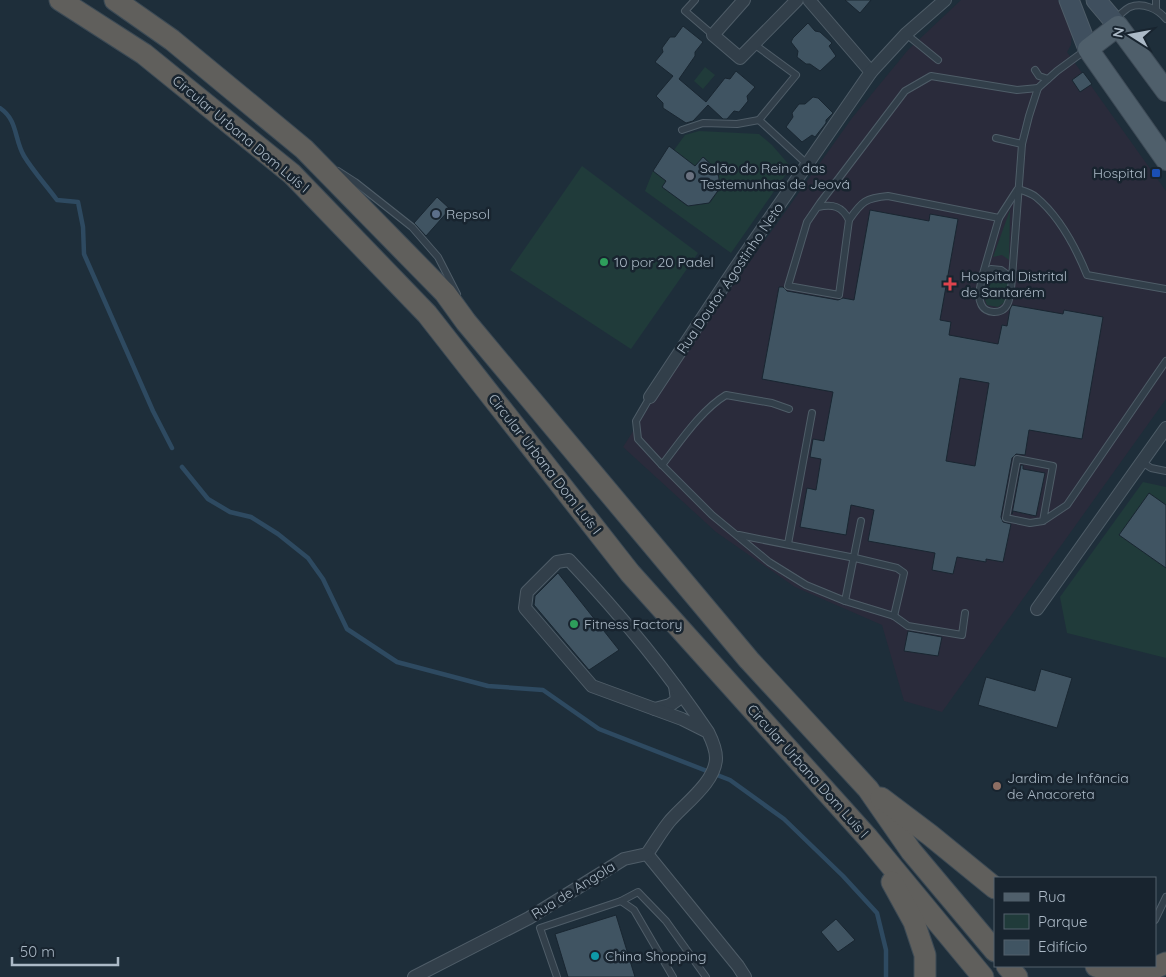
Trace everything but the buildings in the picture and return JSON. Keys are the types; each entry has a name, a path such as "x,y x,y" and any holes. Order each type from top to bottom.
{"highway":[{"name":"Circular Urbana Dom Luís I","path":"60,0 144,54 292,174 427,314 630,573 868,838 983,977"},
{"name":"Circular Urbana Dom Luís I","path":"114,0 172,40 304,149 445,293 466,322 749,660 868,789 911,851 994,950"},
{"path":"868,789 930,835 994,887"},
{"path":"868,838 914,922 925,955 926,977"},
{"path":"1099,967 1112,972 1132,972 1153,969 1166,963"},
{"path":"1008,967 1016,977"}],"main road":[{"path":"1069,0 1088,49 1166,160"},
{"path":"1096,0 1116,23 1166,91"},
{"path":"1088,49 1116,23"}],"street":[{"path":"744,0 713,35 740,58 797,0"},
{"path":"810,0 871,72"},
{"name":"Rua Doutor Agostinho Neto","path":"650,397 871,72 906,34 945,0"},
{"path":"1037,609 1166,428"},
{"path":"708,732 655,709 592,686 526,608 527,592 557,562 569,560 608,601 660,664 708,732 714,745 716,759 713,770 691,801 669,822 647,854 745,977"},
{"path":"655,709 670,705 677,700 675,685"},
{"name":"Rua de Angola","path":"414,977 529,918 624,859 647,854"}],"lane":[{"path":"695,0 685,11 713,35"},
{"path":"1156,0 1156,9"},
{"path":"1116,23 1130,7 1143,6 1156,9 1166,19"},
{"path":"906,34 938,60"},
{"path":"682,130 703,123 737,124 759,120 796,75 754,44"},
{"path":"1018,188 999,218 982,276 979,296 980,304 988,311 996,313 1006,306 1012,278 1022,144 1038,88 1088,49"},
{"path":"1035,70 1039,76 1048,79"},
{"path":"999,218 888,196 870,198 857,209 849,220 839,294 788,286 807,222 905,91 931,76 1017,90 1038,88"},
{"path":"759,120 807,164"},
{"path":"996,138 1022,144"},
{"path":"1018,188 1035,196 1053,216 1071,240 1087,275 1166,289"},
{"path":"818,207 826,205 836,206 845,211 849,220"},
{"path":"982,276 991,269 1001,270 1012,278"},
{"path":"1043,521 1053,466 1017,459 1006,518 1030,523 1043,521 1071,500 1129,412 1166,361"},
{"path":"662,465 707,409 726,394 772,403 789,409"},
{"path":"650,397 636,420 638,439 712,515 770,562 806,585 845,602 894,616 908,626 962,635 965,613"},
{"path":"788,544 812,413"},
{"path":"1142,462 1151,468 1166,471"},
{"path":"845,602 861,521"},
{"path":"738,535 897,568 904,573 894,616"},
{"path":"540,928 621,901 638,892 666,921 706,977"},
{"path":"1156,918 1166,897"},
{"path":"621,901 634,910 673,977"},
{"path":"529,918 540,928 557,977"}],"shaded area":[{"name":"Hospital Distrital de Santarém","path":"961,0 1058,0 1072,32 1071,45 1067,52 1166,191 1166,399 942,712 904,701 882,625 795,587 716,532 623,447 669,375 852,118 908,50"}],"green space":[{"path":"705,67 715,75 703,89 694,81"},
{"path":"699,131 759,134 772,145 791,167 731,253 645,191 653,171 666,181 663,187 687,206 710,203 720,188 718,171 704,157 695,166 674,150 685,135"},
{"name":"10 por 20 Padel","path":"582,166 698,253 631,349 510,270"},
{"path":"1010,210 1009,260 1002,255 993,257"},
{"path":"993,274 1004,276 1009,283 1005,302 998,307 987,305 984,298 987,279"},
{"path":"1143,482 1166,487 1166,658 1067,633 1060,597"}],"waterway":[{"path":"0,108 10,118 24,156 57,200 78,202 83,227 84,254 153,411 172,448"},
{"path":"182,467 208,499 230,512 251,517 278,534 308,558 323,579 347,629 397,662 488,686 543,690 599,729 730,780 784,819 843,876 877,913 886,950 886,977"}],"place":[{"name":"Hospital","path":"1156,173"},
{"name":"Salão do Reino das Testemunhas de Jeová","path":"690,176"},
{"name":"Repsol","path":"436,214"},
{"name":"10 por 20 Padel","path":"604,262"},
{"name":"Hospital Distrital de Santarém","path":"950,284"},
{"name":"Fitness Factory","path":"574,624"},
{"name":"Jardim de Infância de Anacoreta","path":"997,786"},
{"name":"China Shopping","path":"595,956"}]}
